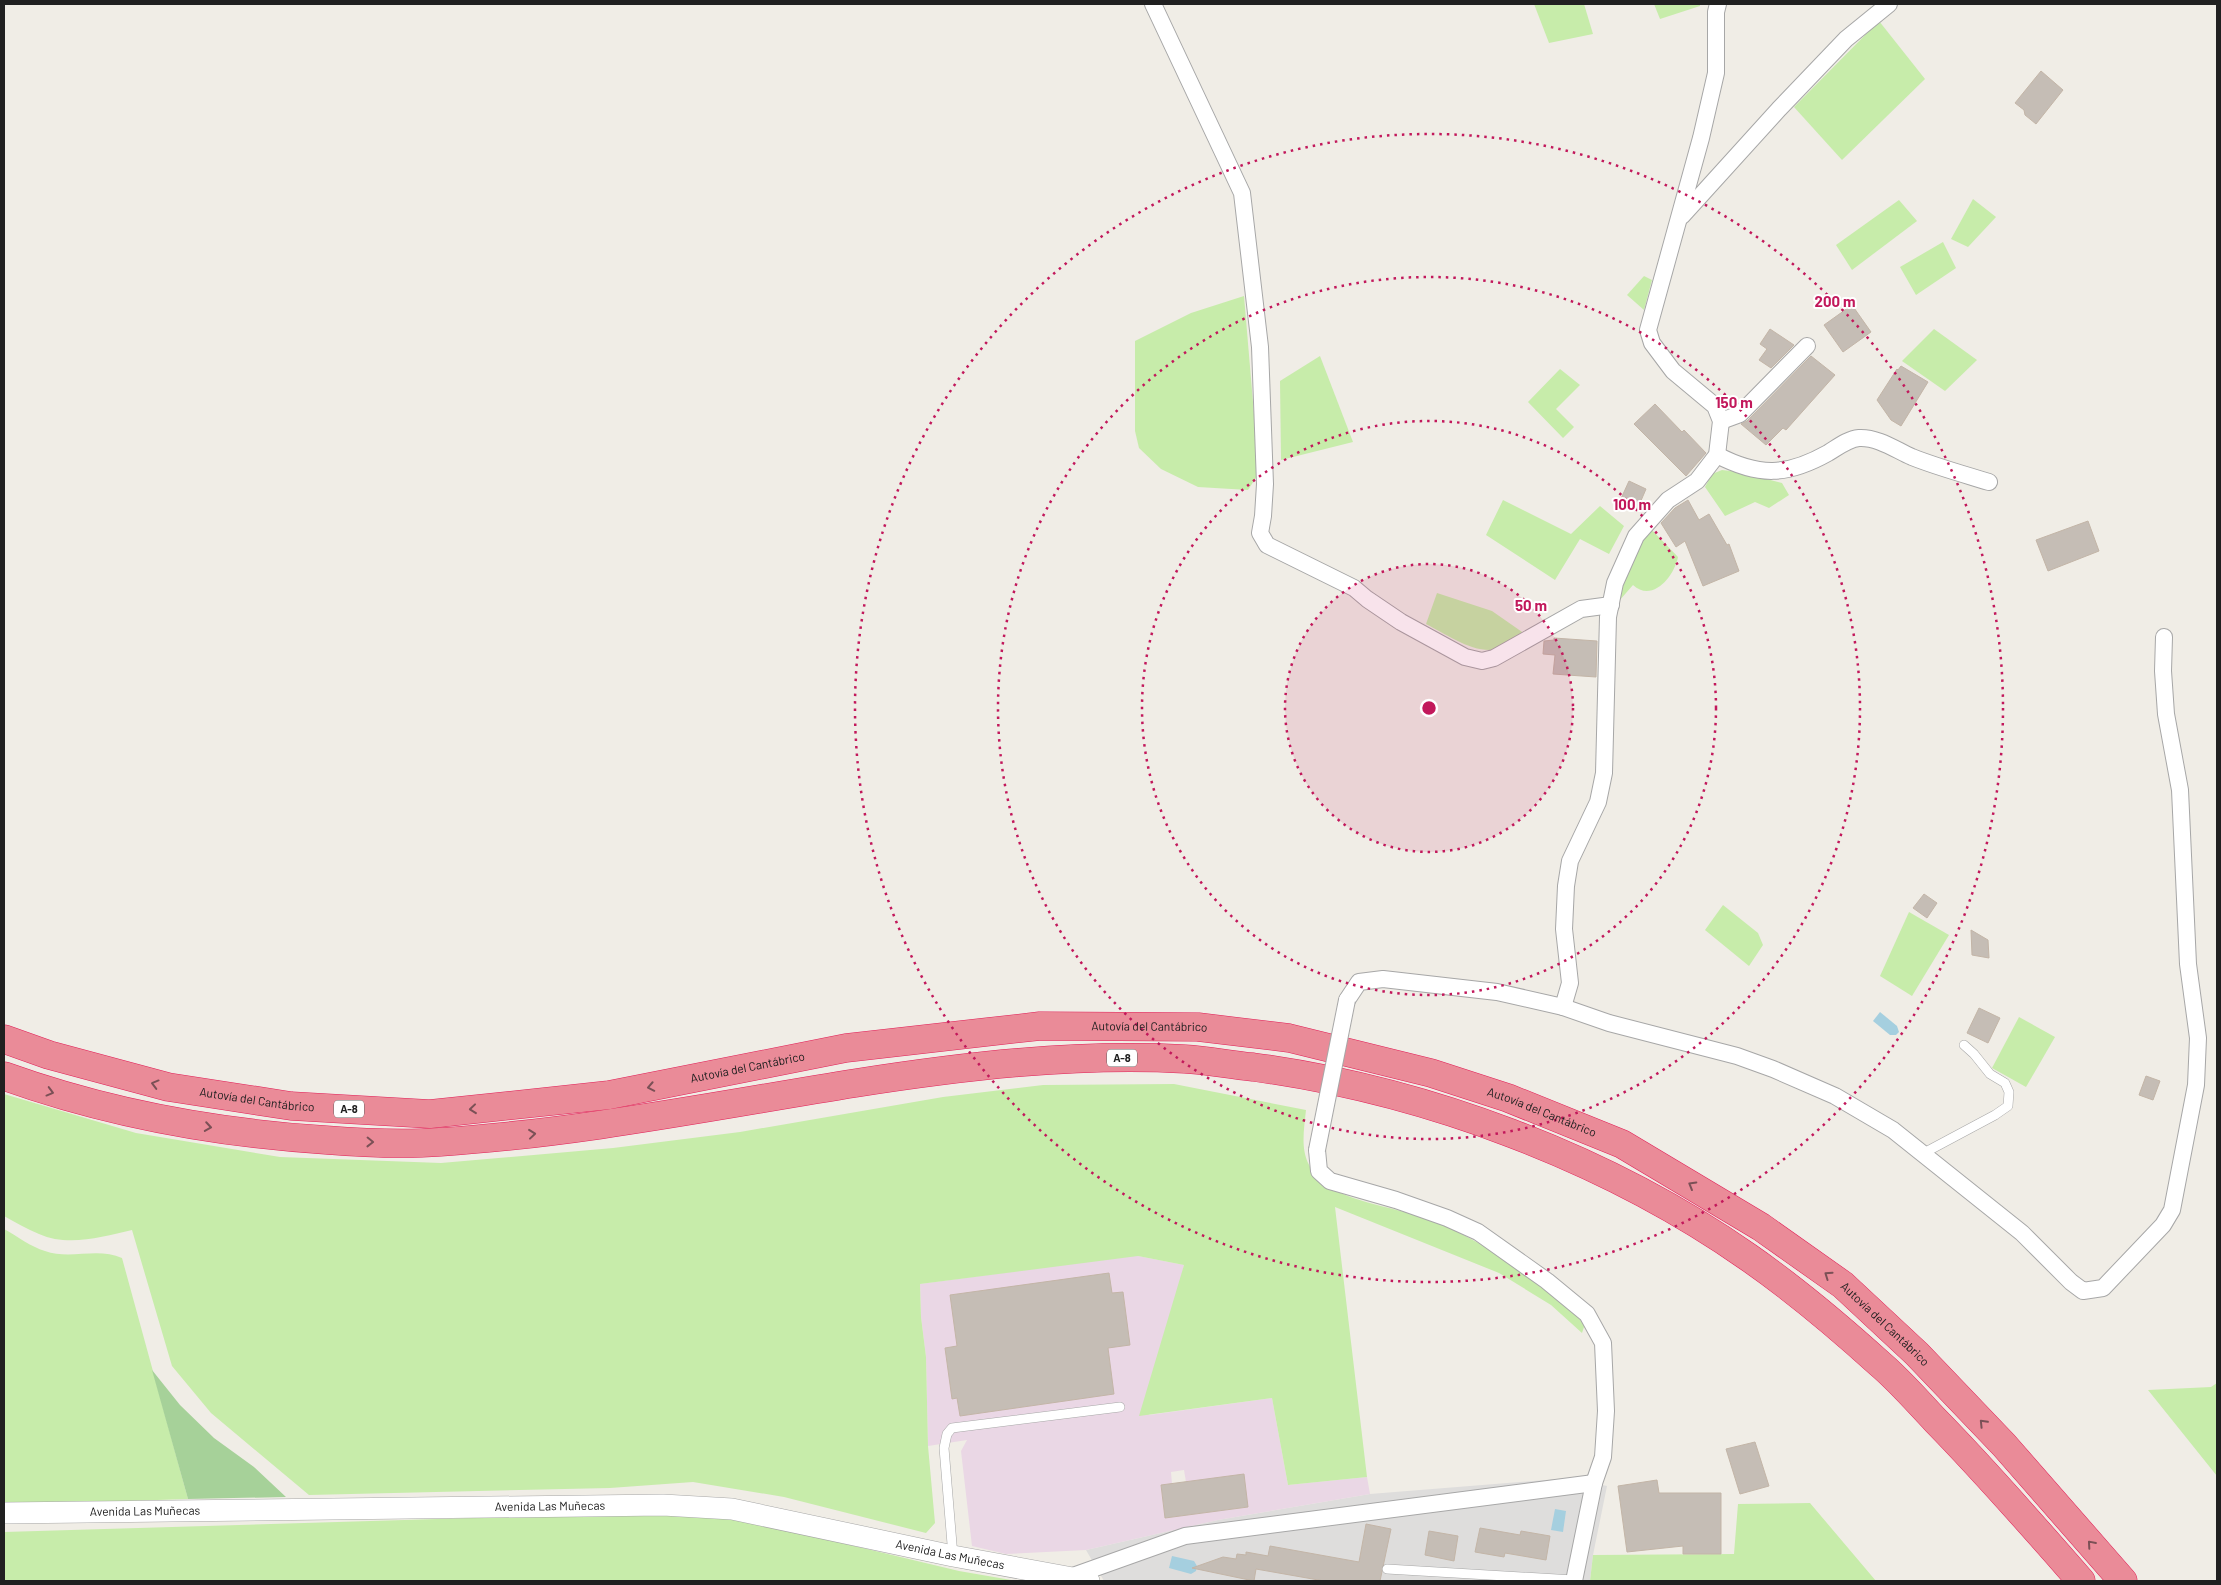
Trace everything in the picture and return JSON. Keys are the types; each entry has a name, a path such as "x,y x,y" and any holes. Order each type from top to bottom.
{"highway":[{"name":"Autovía del Cantábrico","path":"4,1039 49,1055 168,1088 291,1106 430,1114 609,1095 846,1048 1040,1026 1198,1027 1289,1038 1431,1073 1508,1098 1622,1144 1761,1227 1843,1285 1917,1354 2004,1445 2123,1581"},
{"name":"A-8","path":"4,1076 44,1090 190,1124 270,1136 351,1142 434,1143 529,1134 610,1124 858,1083 971,1067 1087,1058 1197,1060 1300,1074 1415,1100 1488,1125 1606,1175 1665,1206 1746,1256 1816,1308 1886,1368 1991,1478 2081,1581"}],"street":[{"path":"1153,4 1242,193 1260,347 1265,484 1264,516 1260,533 1267,545 1354,588 1367,600 1402,622 1465,657 1482,661 1494,658 1581,609 1611,606"},
{"path":"1563,1007 1570,983 1564,929 1570,861 1598,802 1604,774 1608,616 1615,583 1636,536 1668,500 1697,482 1717,455 1721,421 1715,406 1673,370 1652,343 1648,330 1680,218 1716,73 1716,12 1718,4"},
{"path":"1680,218 1846,39 1889,4"},
{"path":"1721,421 1740,414 1806,346"},
{"path":"1717,455 1736,465 1752,469 1784,471 1806,465 1848,441 1859,438 1875,440 1914,457 1988,482"},
{"path":"1574,1581 1594,1484 1603,1457 1605,1401 1603,1343 1587,1314 1547,1281 1478,1232 1447,1218 1396,1200 1330,1181 1319,1171 1316,1150 1347,1000 1359,982 1382,979 1497,992 1563,1007 1609,1023 1737,1056 1773,1069 1835,1096 1893,1130 2022,1233 2071,1282 2084,1291 2103,1288 2163,1225 2172,1210 2196,1085 2198,1038 2188,964 2180,790 2166,714 2163,671 2164,637"},
{"path":"1079,1579 1185,1536 1594,1484"},
{"name":"Avenida Las Muñecas","path":"4,1513 663,1504 732,1509 953,1556 1079,1579"}],"lane":[{"path":"1922,1154 1995,1115 2008,1106 2009,1092 2005,1083 1990,1074 1964,1045"},
{"path":"953,1556 944,1448 947,1434 952,1428 1120,1406"},
{"path":"1386,1569 1574,1581"}],"shaded area":[{"path":"1133,1255 1184,1265 1149,1415 1272,1398 1288,1485 1367,1477 1370,1494 1218,1520 1086,1550 1006,1554 972,1546 961,1451 967,1440 928,1446 926,1357 921,1317 920,1284","holes":["1184,1470 1186,1482 1248,1507 1165,1518 1161,1486 1172,1484 1171,1472"]},
{"path":"1570,1478 1607,1486 1593,1555 1590,1581 1104,1581 1086,1550 1218,1520 1370,1494"}],"green space":[{"path":"1534,4 1584,4 1593,34 1549,43"},
{"path":"1654,4 1700,4 1700,6 1660,19"},
{"path":"1879,21 1925,79 1842,160 1794,107"},
{"path":"1973,199 1996,217 1968,247 1951,239"},
{"path":"1899,200 1917,221 1852,270 1836,245"},
{"path":"1943,242 1956,268 1916,295 1900,267"},
{"path":"1644,276 1652,280 1644,310 1627,295"},
{"path":"1244,296 1259,473 1248,490 1198,487 1161,469 1139,448 1135,431 1135,341 1191,313"},
{"path":"1934,329 1977,360 1945,391 1902,361"},
{"path":"1320,356 1353,442 1281,460 1280,381"},
{"path":"1560,369 1580,385 1556,409 1574,427 1563,438 1528,402"},
{"path":"1722,470 1739,472 1782,483 1789,495 1769,508 1755,502 1725,516 1705,487 1712,474"},
{"path":"1503,500 1571,534 1600,506 1624,526 1609,554 1580,539 1555,580 1486,535"},
{"path":"1649,527 1678,557 1676,565 1667,579 1655,589 1640,590 1633,585 1619,601 1619,586"},
{"path":"1437,593 1492,611 1525,634 1498,649 1480,649 1461,642 1426,624"},
{"path":"1723,905 1758,933 1763,945 1749,966 1705,930"},
{"path":"1909,912 1949,935 1912,996 1880,976"},
{"path":"2019,1017 2055,1037 2026,1087 1992,1068"},
{"path":"1174,1084 1306,1110 1304,1149 1306,1158 1316,1175 1324,1183 1347,1196 1431,1220 1473,1240 1512,1265 1568,1308 1585,1324 1582,1333 1551,1305 1499,1273 1335,1207 1367,1477 1288,1485 1272,1398 1139,1416 1184,1265 1138,1256 920,1284 921,1317 926,1357 928,1446 935,1523 926,1533 784,1497 693,1482 610,1488 309,1495 211,1413 172,1366 132,1230 85,1240 62,1240 39,1234 4,1216 4,1094 136,1133 280,1157 441,1163 613,1148 740,1132 943,1097 1043,1085"},
{"path":"4,1229 45,1251 64,1254 94,1253 122,1258 188,1499 4,1505"},
{"path":"152,1370 180,1405 214,1438 254,1467 286,1497 188,1499"},
{"path":"2217,1383 2217,1476 2148,1390 2211,1387"},
{"path":"1810,1503 1876,1581 1590,1581 1593,1555 1734,1554 1738,1504"},
{"path":"704,1514 800,1533 959,1571 1017,1581 4,1581 4,1532 504,1517"}],"water":[{"path":"1880,1012 1897,1026 1899,1032 1896,1035 1890,1035 1873,1021"},
{"path":"1555,1509 1566,1511 1563,1532 1551,1530"},
{"path":"1172,1556 1194,1561 1197,1566 1196,1571 1191,1574 1169,1568"}],"building":[{"path":"2041,71 2063,90 2036,124 2015,103"},
{"path":"1852,305 1871,332 1843,352 1824,325"},
{"path":"1770,329 1794,345 1771,368 1759,360 1767,349 1760,344"},
{"path":"1811,356 1835,375 1786,430 1783,428 1766,445 1741,424 1747,421"},
{"path":"1901,366 1928,382 1901,426 1891,420 1877,400 1897,369"},
{"path":"1655,404 1706,453 1686,476 1634,424"},
{"path":"1629,481 1646,489 1637,510 1619,503"},
{"path":"1688,500 1699,520 1709,514 1727,545 1729,544 1739,571 1703,586 1685,541 1676,547 1661,523 1675,508"},
{"path":"2088,521 2099,551 2048,571 2036,540"},
{"path":"1554,638 1597,641 1596,677 1553,674 1555,655 1543,654 1544,641 1554,640"},
{"path":"1924,894 1937,903 1927,918 1913,908"},
{"path":"1971,930 1988,940 1989,958 1972,955"},
{"path":"1979,1008 2000,1018 1988,1043 1967,1033"},
{"path":"2146,1076 2160,1081 2153,1100 2139,1095"},
{"path":"1109,1273 1112,1293 1123,1292 1130,1345 1108,1348 1114,1394 960,1416 957,1398 952,1399 945,1348 957,1346 950,1295"},
{"path":"1755,1442 1769,1486 1740,1494 1726,1449"},
{"path":"1244,1474 1248,1507 1165,1518 1161,1485"},
{"path":"1657,1480 1659,1493 1721,1493 1721,1554 1683,1554 1683,1546 1627,1552 1618,1486"},
{"path":"1366,1524 1391,1529 1380,1581 1324,1581 1256,1569 1254,1581 1192,1568 1223,1557 1236,1559 1237,1554 1246,1555 1246,1552 1268,1556 1270,1546 1359,1562"},
{"path":"1480,1528 1520,1535 1521,1531 1550,1536 1546,1560 1505,1553 1504,1557 1475,1552"},
{"path":"1429,1531 1458,1536 1454,1561 1425,1555"}]}
